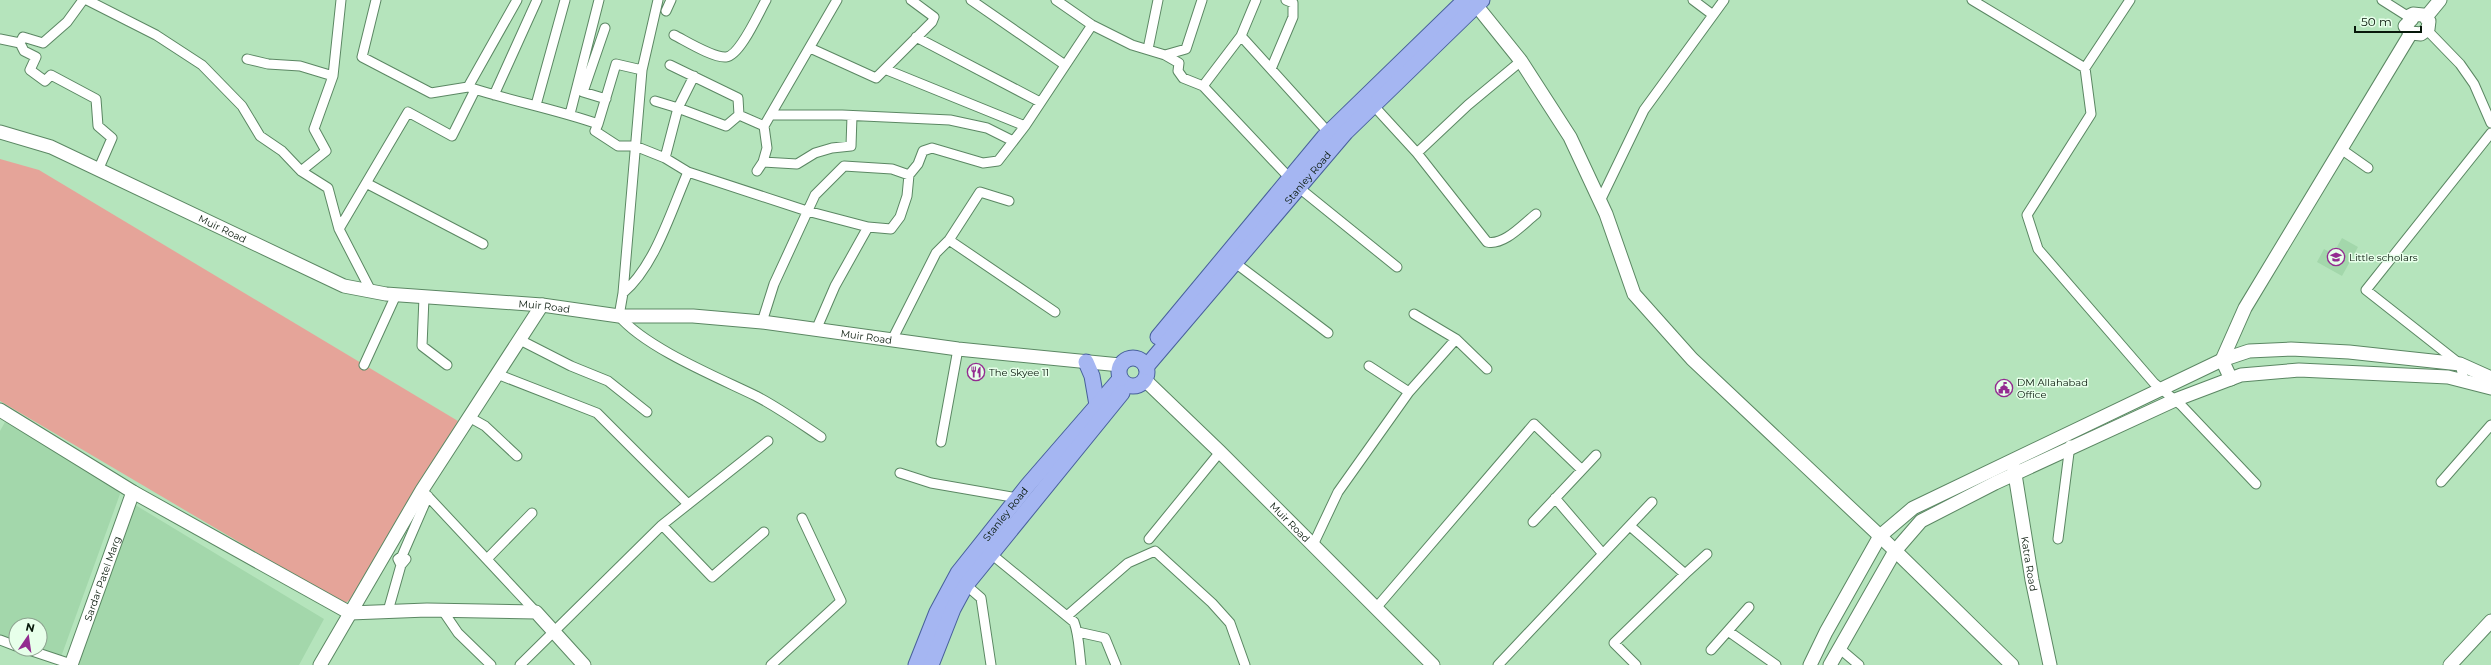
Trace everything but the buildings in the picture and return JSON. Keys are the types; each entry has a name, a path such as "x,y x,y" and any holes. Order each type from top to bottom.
{"main road":[{"name":"Stanley Road","path":"1144,369 1293,183 1373,105 1474,2"},
{"name":"Stanley Road","path":"1144,369 1234,262 1293,183 1328,132 1474,2"},
{"path":"1126,359 1144,369 1137,386 1122,377 1126,359"},
{"path":"1086,362 1092,376 1097,405"},
{"name":"Stanley Road","path":"916,665 949,586 1018,498 1122,377"},
{"name":"Stanley Road","path":"931,665 953,610 966,585 1122,377"}],"street":[{"path":"20,43 23,37 42,43 67,22 83,0"},
{"path":"87,0 156,35 202,65 242,106 260,136 282,151 301,171 328,188 339,228 371,291"},
{"path":"301,171 326,151 314,129 333,76 341,0"},
{"path":"376,0 362,57 431,93 471,89 521,104 536,105 570,114 598,124"},
{"path":"339,228 408,112 452,136 471,89 517,0"},
{"path":"494,96 536,0"},
{"path":"536,105 565,0"},
{"path":"570,114 599,0"},
{"path":"658,0 642,70 623,293 619,316 638,334 712,376 757,397 821,436"},
{"path":"666,11 671,0"},
{"path":"674,35 705,50 726,57 736,53 766,0"},
{"path":"757,172 764,162 767,148 764,126 772,115 837,0"},
{"path":"810,48 876,78 886,70 932,22 934,17 911,0"},
{"path":"971,0 1065,65"},
{"path":"1056,0 1092,25 1132,45 1165,55 1179,63 1178,71 1183,78 1203,86 1293,183 1398,266"},
{"path":"1148,49 1158,0"},
{"path":"1165,55 1186,49 1202,0"},
{"path":"1203,86 1241,36 1256,0"},
{"path":"1271,69 1292,17 1293,3 1286,0"},
{"path":"1693,0 1714,15"},
{"path":"1600,201 1644,110 1724,0"},
{"path":"1972,0 2085,68"},
{"path":"2130,0 2085,68 2091,114 2027,215 2038,249 2162,390 2175,400 2256,484"},
{"path":"2382,0 2412,19"},
{"path":"2426,17 2440,0"},
{"path":"1474,2 1521,62 1570,137 1600,201 1634,294 1692,359 1880,536 2012,665"},
{"path":"2412,19 2409,16 2413,14 2426,17"},
{"path":"2412,19 2405,26 2411,33 2421,34 2427,30 2429,26 2426,17"},
{"path":"642,70 616,64 595,131 601,137 618,146 635,146 665,158 688,172 807,211 868,227 891,229 900,217 907,196 909,176 918,164 923,151 932,148 983,162 998,161 1025,126 1092,25"},
{"path":"605,28 583,92 606,99"},
{"path":"2427,30 2460,64 2474,84 2491,123"},
{"path":"2231,379 2222,360 2245,308 2411,33"},
{"path":"1241,36 1328,132"},
{"path":"916,37 1040,102"},
{"path":"0,39 20,43"},
{"path":"20,43 24,51 36,58 30,70 45,81 50,75 96,99 98,126 112,138 99,168"},
{"path":"247,59 268,64 300,66 333,76"},
{"path":"1417,153 1468,105 1521,62"},
{"path":"670,65 738,98 739,115"},
{"path":"886,70 1025,126"},
{"path":"665,158 678,108 694,76"},
{"path":"654,101 678,108 726,126 739,115"},
{"path":"1373,105 1417,153 1487,242 1492,243 1502,240 1536,214"},
{"path":"739,115 764,126"},
{"path":"772,115 852,116 950,120 987,128 1013,141"},
{"path":"764,162 797,164 815,153 832,148 851,146 852,116"},
{"name":"Muir Road","path":"0,132 51,147 99,168 344,286 396,295 542,305 619,316 693,316 762,322 958,349 1086,362 1122,377"},
{"path":"2491,133 2366,290 2460,364 2491,378"},
{"path":"2341,148 2368,168"},
{"path":"762,322 774,284 815,195 844,166 892,169 909,176"},
{"path":"623,293 636,282 652,254 688,172"},
{"path":"366,183 483,244"},
{"path":"892,340 936,253 949,240 980,192 1009,201"},
{"path":"816,330 835,286 868,227"},
{"path":"949,240 1055,312"},
{"path":"1234,262 1328,333"},
{"path":"364,365 396,295"},
{"path":"424,297 422,346 447,365"},
{"path":"320,665 386,552 425,493 469,418 542,305"},
{"path":"1414,314 1456,338 1487,369"},
{"path":"1313,545 1338,492 1409,392 1456,338"},
{"path":"520,340 571,366 608,381 647,412"},
{"path":"941,442 958,349"},
{"path":"1810,665 1826,632 1880,536 1913,508 2222,360 2249,351 2291,349 2349,352 2460,364"},
{"path":"2460,364 2464,381"},
{"path":"1370,366 1409,392"},
{"name":"Muir Road","path":"1144,369 1220,452 1433,665"},
{"path":"1830,665 1895,551 1921,521 2175,400 2241,375 2299,370 2448,377 2491,388"},
{"path":"497,374 596,413 688,504"},
{"path":"0,410 133,492 350,613 388,611 536,612"},
{"path":"469,418 485,426 517,456"},
{"path":"1376,608 1534,424 1582,470"},
{"path":"2441,482 2491,425"},
{"path":"2058,539 2070,450 2070,433"},
{"path":"520,665 662,525 768,441"},
{"path":"1149,539 1220,452"},
{"path":"1532,522 1596,455"},
{"name":"Katra Road","path":"2013,461 2032,580 2050,665"},
{"path":"900,473 931,483 1018,498"},
{"name":"Sardar Patel Marg","path":"71,664 133,492"},
{"path":"425,493 584,665"},
{"path":"388,611 400,560 425,493"},
{"path":"1555,498 1603,554"},
{"path":"1498,665 1652,502"},
{"path":"487,559 532,513"},
{"path":"771,665 841,601 802,518"},
{"path":"662,525 712,577 764,532"},
{"path":"1630,526 1685,574"},
{"path":"1067,616 1128,563 1156,551 1212,603 1230,623 1245,665"},
{"path":"386,552 400,560"},
{"path":"990,553 1074,622 1078,632 1077,642 1081,665"},
{"path":"1636,665 1614,643 1707,554"},
{"path":"966,585 981,598 991,665"},
{"path":"1711,650 1749,607"},
{"path":"443,611 458,633 491,665"},
{"path":"2450,665 2491,622"},
{"path":"1728,631 1776,665"},
{"path":"1078,632 1105,638 1116,665"},
{"path":"1839,648 1859,665"},
{"path":"48,656 71,664"}],"shaded area":[{"path":"0,159 39,170 458,421 352,598 344,604 0,401"},
{"name":"Little scholars","path":"2342,238 2358,247 2342,276 2317,262 2324,249 2333,254"},
{"path":"5,422 87,466 118,489 120,494 61,657 48,652 48,617 8,617 8,639 0,637 0,431"},
{"path":"132,503 324,619 299,665 76,665"}],"place":[{"name":"Little scholars","path":"2336,257"},
{"name":"The Skyee 11","path":"976,372"},
{"name":"DM Allahabad Office","path":"2004,388"}]}
